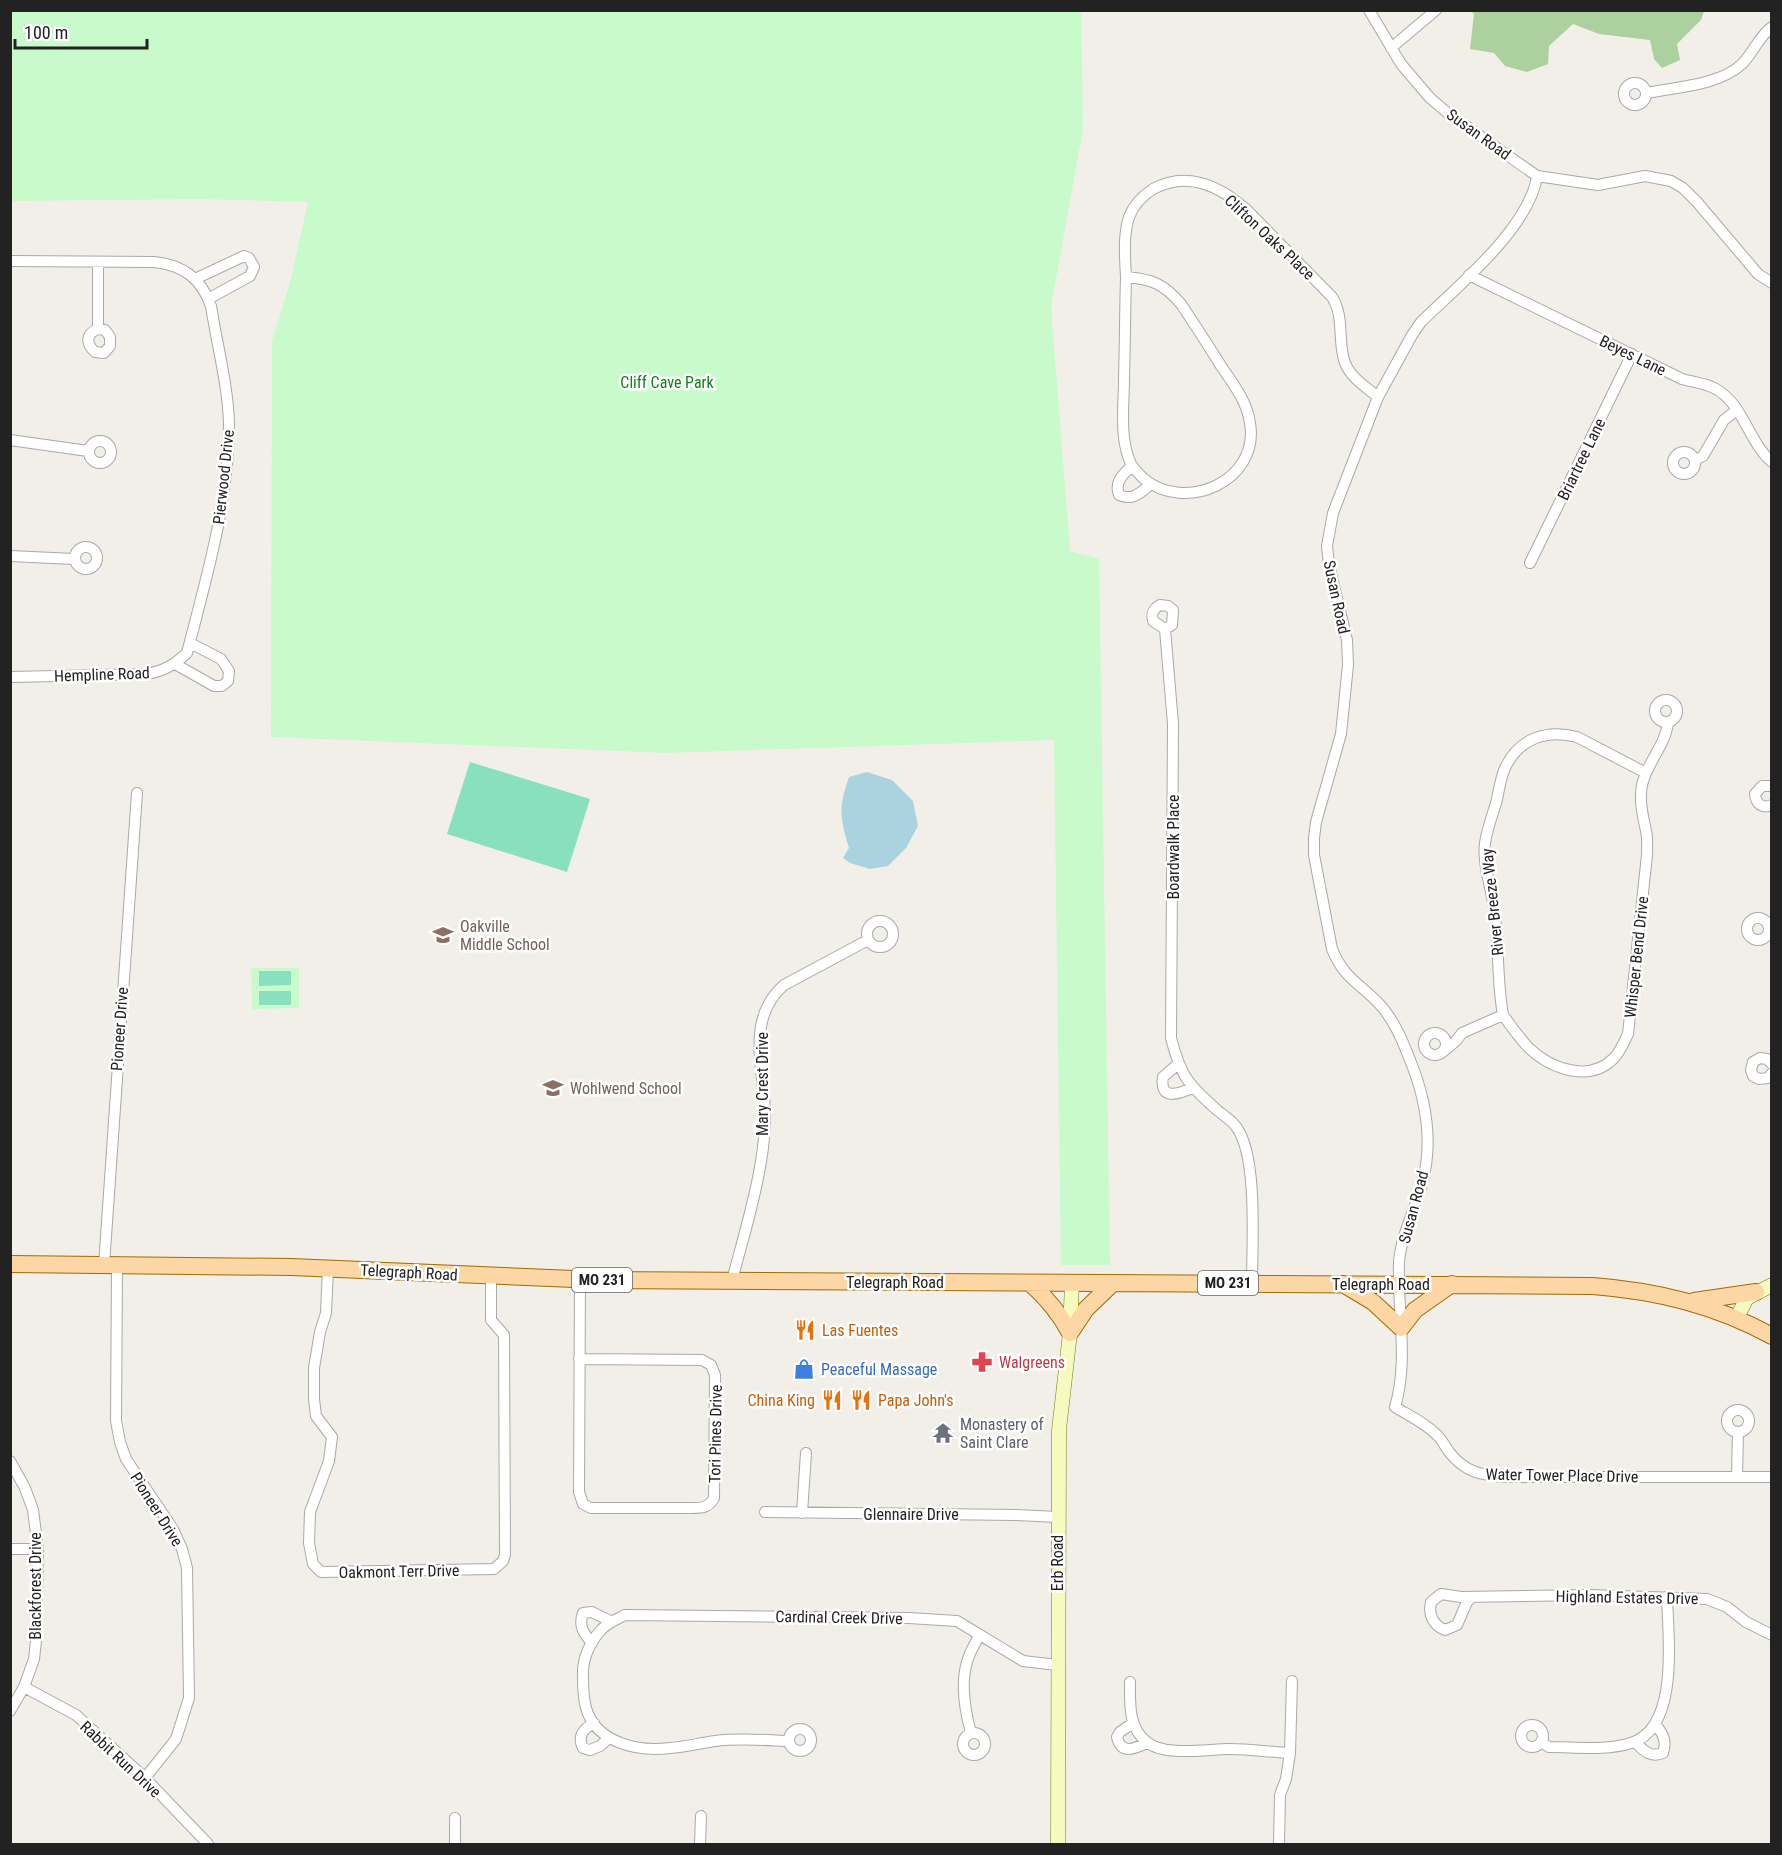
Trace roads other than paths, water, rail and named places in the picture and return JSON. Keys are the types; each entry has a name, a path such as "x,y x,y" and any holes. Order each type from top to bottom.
{"main road":[{"name":"Telegraph Road","path":"14,1267 110,1265 328,1268 580,1279 732,1281 1593,1286 1636,1290 1690,1302 1736,1319 1772,1336"},
{"path":"1030,1283 1054,1307 1070,1333 1086,1309 1113,1283"},
{"path":"1342,1284 1373,1302 1401,1328 1415,1310 1452,1284"},
{"path":"1690,1302 1764,1288"}],"street":[{"name":"Susan Road","path":"1369,10 1391,48 1415,82 1430,98 1450,115 1537,176 1531,198 1514,227 1416,329 1378,398 1333,513 1327,546 1329,565 1347,640 1348,665 1341,734 1316,822 1314,855 1332,949 1338,963 1344,973 1383,1008 1408,1054 1423,1097 1427,1136 1422,1182 1400,1262 1401,1284"},
{"path":"1391,48 1436,10"},
{"path":"1647,93 1716,80 1731,73 1744,62 1772,27"},
{"path":"1537,176 1598,185 1645,176 1671,181 1683,188 1697,202 1758,274 1772,283"},
{"name":"Clifton Oaks Place","path":"1132,466 1124,436 1126,229 1134,205 1142,196 1164,184 1189,180 1218,189 1247,210 1332,297 1338,310 1345,362 1353,375 1378,398"},
{"path":"195,279 243,256 252,263 254,267 250,276 208,299"},
{"name":"Pierwood Drive","path":"10,261 171,264 188,272 208,299 224,381 229,422 227,465 216,534 189,648"},
{"path":"98,263 98,329"},
{"name":"Beyes Lane","path":"1469,275 1682,379 1713,388 1726,396 1737,410 1761,453 1772,462"},
{"path":"1126,277 1141,278 1164,287 1181,304 1242,397 1251,428 1248,452 1240,468 1233,476 1220,483 1193,493 1175,493 1151,484 1132,466 1121,477 1118,484 1119,495 1126,498 1135,497 1151,484"},
{"name":"Briartree Lane","path":"1530,563 1632,354"},
{"path":"1695,460 1703,456 1724,420 1737,410"},
{"path":"10,440 88,451"},
{"path":"10,556 74,559"},
{"name":"Boardwalk Place","path":"1165,629 1173,724 1171,1038 1178,1064 1192,1088 1238,1128 1246,1148 1251,1173 1252,1283"},
{"path":"175,664 214,686 222,686 228,681 229,671 221,660 189,648"},
{"name":"Hempline Road","path":"10,677 146,674 161,671 175,664 189,648"},
{"name":"Whisper Bend Drive","path":"1503,1016 1529,1048 1554,1066 1569,1070 1590,1070 1602,1067 1616,1056 1628,1034 1646,867 1647,833 1641,813 1641,797 1646,773 1667,734 1668,722"},
{"name":"River Breeze Way","path":"1503,1016 1498,989 1495,915 1485,844 1504,769 1519,747 1529,740 1542,735 1565,734 1577,737 1646,773"},
{"path":"1772,786 1762,786 1755,794 1760,805 1772,805"},
{"name":"Pioneer Drive","path":"137,793 110,1265 117,1421 120,1442 126,1459 173,1529 187,1568 189,1698 176,1739 145,1778"},
{"name":"Mary Crest Drive","path":"732,1281 761,1160 765,1111 760,1068 760,1031 765,1011 773,995 784,985 868,940"},
{"path":"1425,1048 1427,1037 1431,1034 1447,1031 1462,1033 1503,1016"},
{"path":"1425,1048 1432,1055 1438,1055 1456,1041 1462,1033"},
{"path":"1438,1034 1446,1041 1444,1051"},
{"path":"1408,1054 1425,1048"},
{"path":"1771,1074 1765,1079 1759,1079 1753,1076 1751,1070 1757,1058 1765,1058 1772,1064"},
{"path":"1178,1064 1163,1077 1162,1083 1166,1091 1171,1095 1192,1088"},
{"name":"Oakmont Terr Drive","path":"328,1268 326,1313 320,1332 314,1368 314,1399 316,1416 332,1437 329,1461 310,1512 309,1543 313,1564 321,1572 495,1569 503,1561 505,1555 504,1335 491,1320 491,1276"},
{"name":"Tori Pines Drive","path":"579,1359 702,1360 711,1365 715,1375 714,1498 710,1504 704,1508 591,1508 583,1504 579,1492 579,1359 580,1279"},
{"name":"Erb Road","path":"1058,1845 1059,1430 1070,1333 1072,1283"},
{"name":"Water Tower Place Drive","path":"1401,1284 1401,1380 1395,1407 1439,1437 1460,1464 1470,1471 1485,1476 1504,1477 1772,1477"},
{"path":"1736,1319 1743,1303 1764,1288"},
{"path":"1737,1476 1738,1432"},
{"path":"802,1513 806,1453"},
{"name":"Blackforest Drive","path":"10,1461 25,1488 33,1509 38,1549 36,1641 30,1672 10,1711"},
{"name":"Glennaire Drive","path":"765,1512 1058,1517"},
{"path":"10,1549 38,1549"},
{"name":"Highland Estates Drive","path":"1472,1597 1589,1595 1707,1599 1727,1607 1746,1622 1772,1635"},
{"path":"1541,1742 1549,1747 1606,1747 1635,1742 1656,1725 1665,1700 1667,1682 1667,1597"},
{"name":"Cardinal Creek Drive","path":"592,1644 580,1624 584,1613 592,1612 612,1622 625,1616 909,1618 957,1621 1023,1661 1057,1665"},
{"path":"612,1622 602,1628 586,1654 583,1671 586,1709 594,1723 609,1738 624,1745 646,1749 669,1749 742,1739 789,1741"},
{"path":"971,1733 964,1702 965,1681 967,1662 979,1636"},
{"path":"1279,1845 1280,1795 1286,1779 1290,1753 1292,1681"},
{"path":"1130,1682 1133,1723 1147,1743 1156,1747 1177,1751 1229,1749 1290,1753"},
{"name":"Rabbit Run Drive","path":"24,1687 76,1716 145,1778 208,1845"},
{"path":"594,1723 584,1730 580,1737 583,1748 590,1750 600,1746 609,1738"},
{"path":"1133,1723 1120,1732 1117,1737 1119,1744 1123,1749 1131,1750 1147,1743"},
{"path":"1635,1742 1646,1753 1655,1756 1663,1753 1664,1736 1656,1725"},
{"path":"699,1845 701,1816"},
{"path":"455,1845 456,1818"}],"water":[{"path":"867,772 892,780 913,801 918,826 906,848 888,866 870,869 850,863 843,858 849,848 842,813 843,797 849,777"}],"place":[{"name":"Oakville Middle School","path":"443,935"},
{"name":"Wohlwend School","path":"553,1088"},
{"name":"Las Fuentes","path":"805,1330"},
{"name":"Walgreens","path":"982,1362"},
{"name":"Peaceful Massage","path":"804,1369"},
{"name":"China King","path":"832,1400"},
{"name":"Papa John's","path":"861,1400"},
{"name":"Monastery of Saint Clare","path":"943,1433"}],"park label":[{"name":"Cliff Cave Park","path":"667,382"}]}
